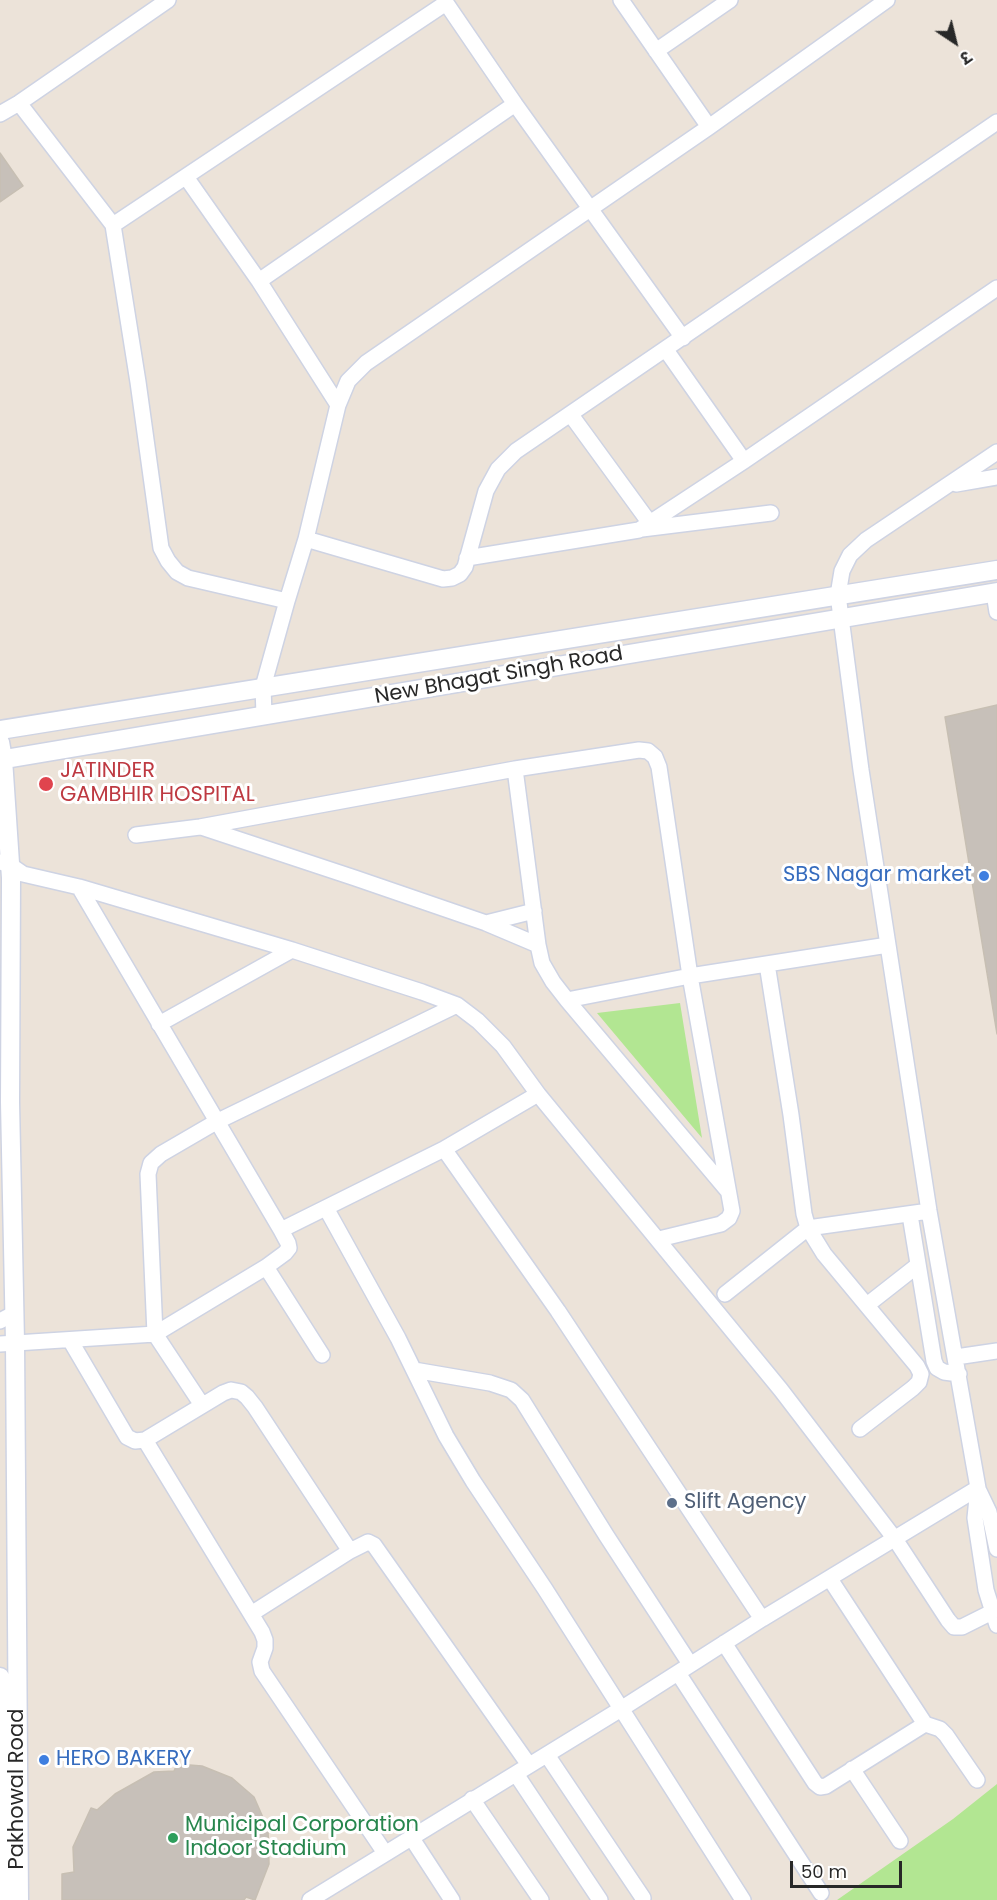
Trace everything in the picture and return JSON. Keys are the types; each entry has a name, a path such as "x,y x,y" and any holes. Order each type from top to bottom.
{"street":[{"path":"0,114 168,0"},
{"path":"621,0 709,127"},
{"path":"656,51 730,0"},
{"path":"264,715 263,687 306,539 338,405 348,381 366,363 709,127 887,0"},
{"path":"113,225 445,2 515,104 683,338"},
{"path":"19,103 113,225 161,548 177,572 189,578 287,602"},
{"path":"259,281 515,104"},
{"path":"306,539 443,579 460,574 465,567 486,491 498,469 516,451 997,122"},
{"path":"186,177 259,281 338,405"},
{"path":"644,526 996,292"},
{"path":"666,350 744,461"},
{"path":"571,415 644,526"},
{"path":"9,871 79,887 292,950 457,1005 478,1021 503,1046 538,1094 781,1390 895,1539 954,1627 994,1619 986,1590 975,1518 978,1488 929,1211 838,595 842,571 850,555 866,540 997,452"},
{"path":"950,485 997,477"},
{"path":"467,558 644,526 771,513"},
{"path":"993,570 997,612"},
{"name":"New Bhagat Singh Road","path":"0,730 993,570"},
{"name":"New Bhagat Singh Road","path":"1,754 264,715 995,593"},
{"path":"136,835 200,827 515,769 639,750 648,751 655,757 659,767 690,976 732,1211 729,1218 721,1224 659,1239"},
{"name":"Pakhowal Road","path":"1,754 9,871 10,1102 7,1317 19,1900"},
{"path":"515,769 542,963 567,1000 727,1190"},
{"path":"200,827 486,923 538,945"},
{"path":"8,1343 154,1334 266,1267 289,1248 282,1230 79,887"},
{"path":"486,923 534,911"},
{"path":"567,1000 690,976 888,945"},
{"path":"159,1024 292,950"},
{"path":"766,964 808,1228 825,1254 917,1366 921,1374 919,1382 913,1388 860,1429"},
{"path":"202,1405 154,1334 148,1174 151,1163 161,1154 216,1122 457,1005"},
{"path":"282,1230 444,1149 538,1094"},
{"path":"444,1149 551,1302 762,1619"},
{"path":"326,1208 414,1370 446,1436 473,1481 545,1588 744,1900"},
{"path":"725,1294 808,1228 929,1211"},
{"path":"910,1215 934,1361 937,1368 944,1372 959,1374"},
{"path":"867,1305 918,1264"},
{"path":"266,1267 322,1354"},
{"path":"70,1340 127,1437 135,1441 145,1440 231,1390 241,1392 255,1407 350,1551"},
{"path":"956,1357 997,1351"},
{"path":"414,1370 490,1383 511,1390 522,1400 606,1535 821,1893"},
{"path":"145,1440 262,1632 265,1640 260,1662 262,1671 385,1853"},
{"path":"310,1900 621,1709 762,1619 978,1488"},
{"path":"978,1488 991,1502 989,1512 997,1548"},
{"path":"251,1614 350,1551 369,1542 374,1545 529,1766"},
{"path":"830,1579 925,1724 940,1729 946,1735 977,1780"},
{"path":"724,1643 815,1783 820,1787 826,1786 925,1724"},
{"name":"Pakhowal Road","path":"0,1677 2,1900"},
{"path":"547,1755 643,1898"},
{"path":"852,1769 900,1841"},
{"path":"516,1774 600,1900"},
{"path":"472,1799 541,1900"},
{"path":"411,1837 452,1900"}],"green space":[{"path":"680,1003 702,1138 597,1013"},
{"path":"997,1784 997,1900 837,1900 953,1819"}],"building":[{"path":"0,153 23,186 0,202"},
{"name":"SBS Nagar market","path":"997,705 997,1034 945,717"},
{"name":"Municipal Corporation Indoor Stadium","path":"177,1764 202,1766 232,1778 254,1797 268,1829 269,1864 255,1900 246,1897 244,1900 62,1900 62,1874 74,1872 73,1847 91,1808 97,1810 115,1794 154,1772 174,1771"}],"place":[{"name":"JATINDER GAMBHIR HOSPITAL","path":"46,784"},
{"name":"SBS Nagar market","path":"984,876"},
{"name":"Slift Agency","path":"672,1503"},
{"name":"HERO BAKERY","path":"44,1760"},
{"name":"Municipal Corporation Indoor Stadium","path":"173,1838"}]}
